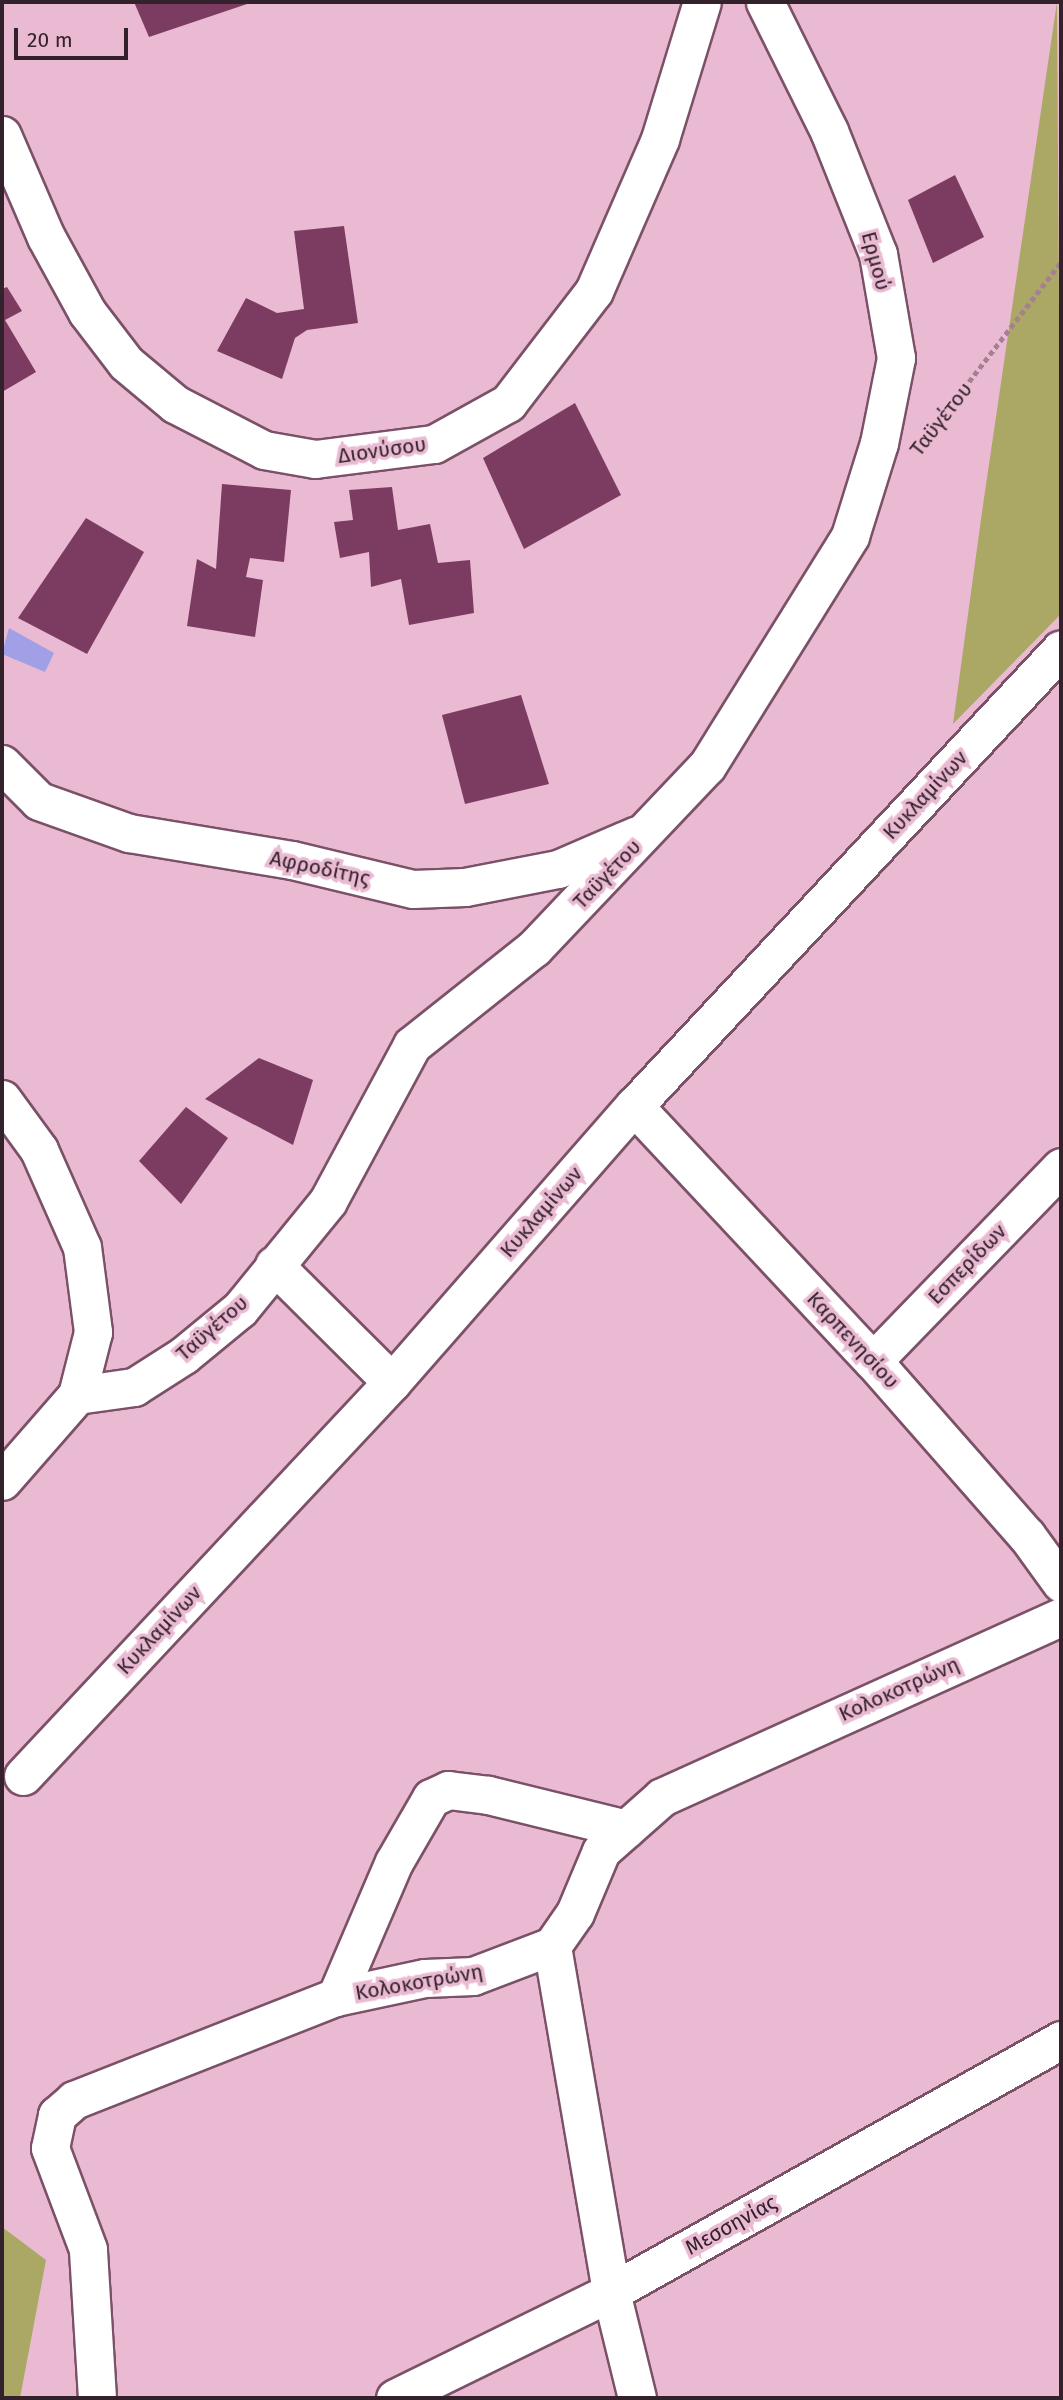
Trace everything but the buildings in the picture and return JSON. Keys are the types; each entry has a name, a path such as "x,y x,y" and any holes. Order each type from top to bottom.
{"street":[{"name":"Διονύσου","path":"2,135 46,237 87,312 126,363 175,404 264,450 315,459 434,444 508,403 594,291 660,139 702,2"},
{"name":"Ερμού","path":"765,2 829,131 878,254 896,358 879,443 850,536"},
{"name":"Ταϋγέτου","path":"77,1395 134,1387 184,1355 240,1308 328,1201 412,1045 534,947 650,829 734,727 850,536"},
{"name":"Κυκλαμίνων","path":"23,1776 392,1382 634,1106 1061,649"},
{"name":"Αφροδίτης","path":"2,764 39,801 130,833 292,860 413,889 465,887 558,869 650,829"},
{"path":"2,1099 39,1150 82,1247 93,1332 77,1395 2,1481"},
{"name":"Καρπενησίου","path":"634,1106 873,1361 1027,1536 1061,1583"},
{"name":"Εσπερίδων","path":"873,1361 1061,1167"},
{"path":"274,1265 392,1382"},
{"name":"Κολοκοτρώνη","path":"97,2398 88,2249 79,2218 62,2192 50,2148 57,2115 75,2100 335,1997 425,1978 473,1976 552,1945 575,1913 601,1851 662,1797 1061,1618"},
{"path":"335,1997 394,1862 431,1798 448,1790 488,1795 626,1829"},
{"path":"552,1945 611,2292 637,2398"},
{"name":"Μεσσηνίας","path":"394,2398 611,2292 1061,2040"}],"path":[{"name":"Ταϋγέτου","path":"909,459 1061,262"}],"shaded area":[{"path":"1057,2 1061,614 953,724 982,512"},
{"path":"2,2227 46,2260 20,2398 2,2398"}],"water":[{"path":"9,628 54,653 45,672 2,654"}]}
